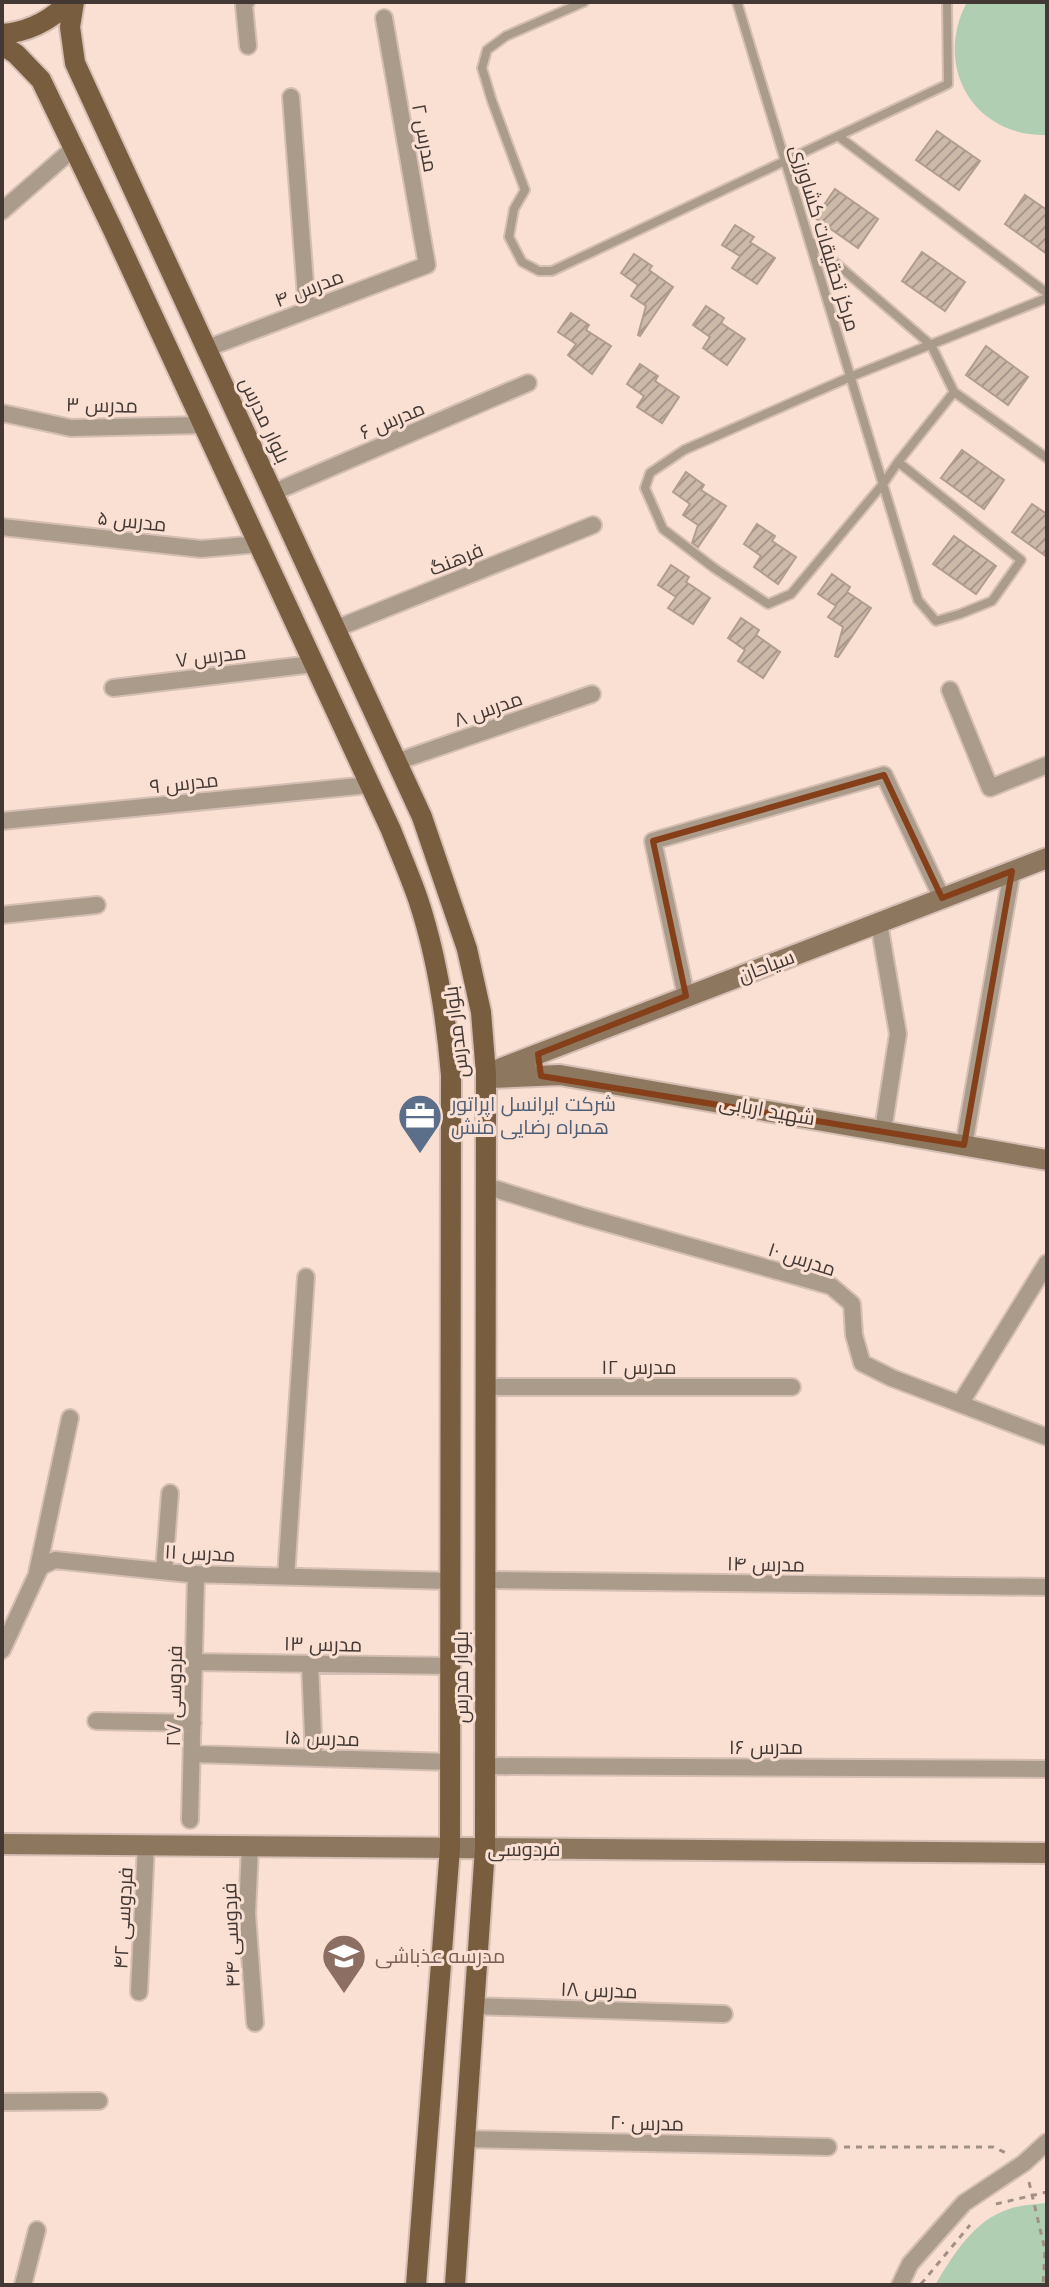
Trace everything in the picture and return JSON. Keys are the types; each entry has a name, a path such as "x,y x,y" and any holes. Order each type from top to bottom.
{"main road":[{"path":"2,34 31,29 56,16 71,2"},
{"name":"بلوار مدرس","path":"71,2 70,27 75,63 422,817 467,949 481,1012 486,1076 485,1848 455,2285"},
{"name":"بلوار مدرس","path":"2,45 16,54 41,80 391,830 419,901 446,1018 451,1075 450,1848 416,2285"},
{"path":"117,238 148,224"}],"street":[{"path":"246,2 248,46"},
{"name":"مدرس ۲","path":"384,18 427,265"},
{"path":"291,97 307,310"},
{"path":"2,211 74,148"},
{"name":"مدرس ۴","path":"205,349 427,265"},
{"name":"مدرس ۶","path":"272,493 528,383"},
{"name":"مدرس ۳","path":"2,413 71,428 203,425"},
{"name":"فرهنگ","path":"335,629 593,525"},
{"name":"مدرس ۵","path":"2,527 201,549 258,544"},
{"name":"مدرس ۷","path":"113,688 313,664"},
{"path":"950,690 990,788 1047,765"},
{"name":"مدرس ۸","path":"396,762 592,694"},
{"path":"686,996 653,841 884,775 942,898"},
{"name":"مدرس ۹","path":"2,821 369,785"},
{"name":"سیاحان","path":"486,1076 1047,858"},
{"path":"964,1145 1012,871"},
{"path":"2,915 97,905"},
{"path":"879,923 898,1034 883,1130"},
{"path":"538,1054 541,1076"},
{"name":"شهید اربابی","path":"486,1076 560,1075 1047,1160"},
{"name":"مدرس ۱۰","path":"486,1186 831,1286 852,1304 854,1335 862,1363 892,1378 1047,1437"},
{"path":"960,1404 1047,1263"},
{"path":"286,1577 306,1277"},
{"name":"مدرس ۱۲","path":"486,1387 792,1387"},
{"path":"2,1650 36,1575 70,1418"},
{"path":"164,1571 170,1493"},
{"name":"مدرس ۱۱","path":"36,1575 42,1566 55,1560 196,1574 451,1581"},
{"name":"فردوسی ۲۷","path":"190,1820 196,1574"},
{"name":"مدرس ۱۴","path":"485,1580 1047,1587"},
{"name":"مدرس ۱۳","path":"195,1662 451,1666"},
{"path":"310,1664 314,1758"},
{"path":"96,1721 193,1723"},
{"name":"مدرس ۱۵","path":"193,1754 450,1762"},
{"name":"مدرس ۱۶","path":"485,1766 1047,1769"},
{"name":"فردوسی","path":"2,1844 1047,1853"},
{"name":"فردوسی ۴۲","path":"139,1992 146,1845"},
{"name":"فردوسی ۴۴","path":"250,1846 247,1914 255,2023"},
{"name":"مدرس ۱۸","path":"474,2006 724,2014"},
{"path":"2,2102 99,2101"},
{"name":"مدرس ۲۰","path":"465,2139 828,2147"},
{"path":"900,2285 910,2264 964,2203 1024,2163 1047,2142"},
{"path":"23,2285 37,2230"}],"lane":[{"path":"584,2 506,36 487,50 482,68 525,190 514,209 509,237 522,262 539,271 552,271 948,84 947,2"},
{"name":"مرکز تحقیقات کشاورزی","path":"737,2 918,600 936,621 992,601 1021,560 898,462"},
{"path":"838,136 1047,295 684,450 650,473 645,488 663,529 768,604 791,594 883,484 954,392"},
{"path":"809,241 931,345 954,392 1047,458"}],"path":[{"path":"985,2206 1047,2192"},
{"path":"920,2285 976,2217"}],"highlighted area":[{"path":"884,775 942,898 1012,871 964,1145 541,1076 538,1054 686,996 653,841"}],"green space":[{"path":"967,2 1047,2 1047,135 1021,132 998,124 980,111 966,93 958,73 955,50 958,26"},
{"path":"1047,2203 1047,2285 935,2285 966,2240 985,2222 1009,2209"}],"building":[{"path":"937,131 980,161 959,190 916,160"},
{"path":"835,189 878,219 858,248 815,218"},
{"path":"1025,195 1047,210 1047,254 1005,224"},
{"path":"735,225 754,237 750,242 775,258 757,284 732,268 740,256 722,245"},
{"path":"922,252 965,282 945,311 902,281"},
{"path":"634,254 652,266 649,270 673,287 640,336 646,306 631,296 638,285 621,273"},
{"path":"706,306 724,318 721,323 745,339 727,365 703,348 710,337 693,325"},
{"path":"571,313 589,325 586,330 611,346 592,374 568,355 576,344 558,332"},
{"path":"986,346 1028,377 1008,405 966,375"},
{"path":"640,364 658,376 655,381 679,397 662,423 637,407 644,396 627,384"},
{"path":"962,450 1004,480 984,509 941,478"},
{"path":"686,472 704,485 701,490 726,506 698,547 692,543 698,525 683,515 690,504 673,492"},
{"path":"1032,504 1047,514 1047,557 1012,532"},
{"path":"757,524 775,536 772,541 796,557 778,584 754,567 761,556 744,544"},
{"path":"954,536 996,566 976,594 933,564"},
{"path":"671,565 689,577 686,582 710,598 693,624 668,608 676,597 658,585"},
{"path":"832,574 850,587 847,592 871,608 838,657 835,656 843,627 828,617 836,606 818,594"},
{"path":"741,618 759,630 756,635 780,652 763,678 738,661 745,650 728,638"}],"place":[{"name":"شرکت ایرانسل اپراتور همراه رضایی منش","path":"420,1155"},
{"name":"مدرسه عذباشی","path":"344,1995"}]}
